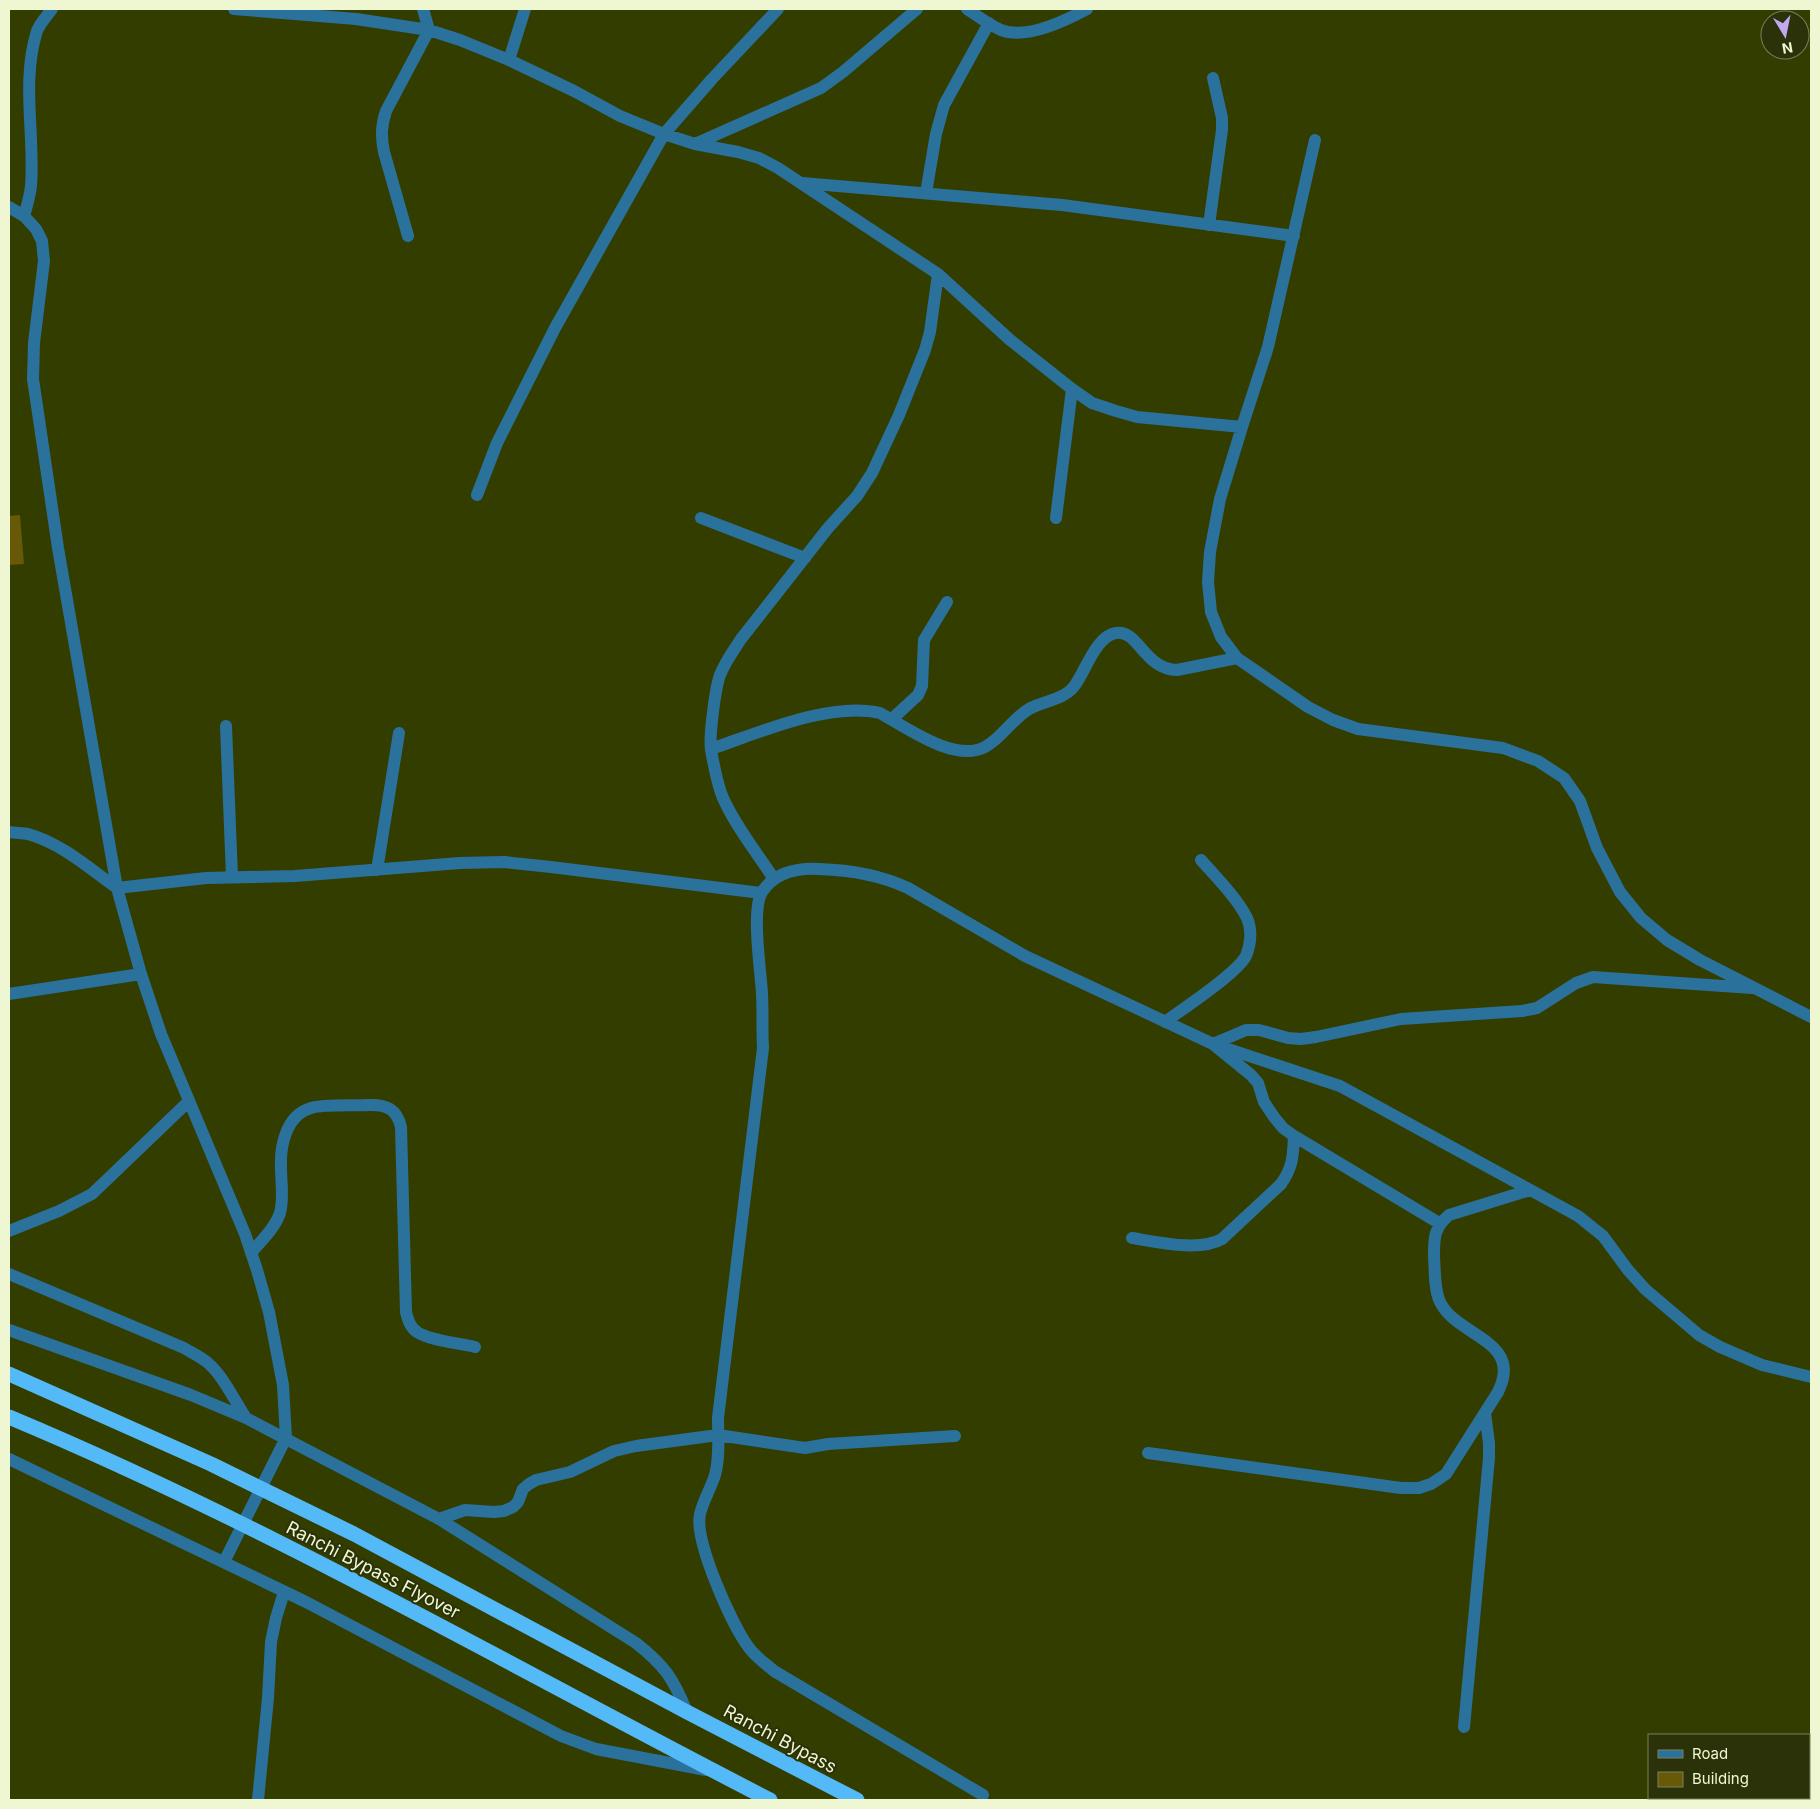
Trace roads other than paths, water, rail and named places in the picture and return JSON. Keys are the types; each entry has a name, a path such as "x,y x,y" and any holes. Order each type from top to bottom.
{"highway":[{"name":"Ranchi Bypass Flyover","path":"9,1374 211,1464 354,1534 687,1712"},
{"name":"Ranchi Bypass Flyover","path":"9,1417 180,1493 345,1575 713,1771"},
{"name":"Ranchi Bypass","path":"687,1712 856,1800"},
{"path":"713,1771 770,1800"}],"street":[{"path":"24,216 31,185 30,78 33,50 38,30 52,9"},
{"path":"234,9 356,19 429,30 460,40 509,60 574,91 620,116 664,134 695,144 759,158 800,182 938,274 1010,339 1092,403 1137,417 1242,427"},
{"path":"408,236 381,139 382,123 386,111 429,30 423,9"},
{"path":"509,60 525,9"},
{"path":"477,495 497,443 555,328 664,134 712,79 778,9"},
{"path":"695,144 821,88 843,72 917,9"},
{"path":"967,9 998,29 1018,33 1058,23 1087,9"},
{"path":"926,193 936,134 944,106 989,23"},
{"path":"1208,225 1222,130 1222,118 1212,78"},
{"path":"1315,140 1268,347 1220,499 1210,552 1208,582 1211,612 1221,637 1237,658 1308,707 1334,720 1358,729 1503,748 1538,761 1564,778 1580,801 1597,848 1620,892 1641,918 1667,940 1700,960 1758,988 1811,1017"},
{"path":"800,182 1062,205 1294,236"},
{"path":"9,207 24,216 36,229 42,241 44,261 34,343 34,379 39,424 117,888 141,974 162,1034 251,1253 270,1312 283,1384 286,1438 224,1562"},
{"path":"774,879 723,798 717,780 711,749 716,694 720,676 729,656 856,496 882,456 925,350 930,332 938,274"},
{"path":"1056,518 1072,389"},
{"path":"701,518 805,558"},
{"path":"892,719 918,695 922,686 924,640 946,602"},
{"path":"711,749 779,726 840,712 869,711 880,713 933,741 957,751 973,751 985,747 1018,716 1031,708 1070,692 1098,645 1105,637 1114,633 1124,632 1131,637 1153,662 1167,670 1177,670 1237,658"},
{"path":"226,726 232,877"},
{"path":"377,870 399,733"},
{"path":"9,832 27,834 44,840 117,888 232,877 295,876 460,863 504,862 552,866 761,893"},
{"path":"1165,1022 1233,971 1245,956 1250,943 1248,920 1242,909 1201,860"},
{"path":"983,1795 774,1672 755,1655 746,1645 712,1576 700,1536 699,1515 715,1476 718,1461 718,1418 762,1048 762,996 757,916 761,893 774,879 791,871 816,869 840,870 890,880 908,888 1025,956 1213,1044 1340,1086 1590,1224 1603,1236 1628,1270 1645,1289 1699,1335 1720,1347 1762,1365 1811,1377"},
{"path":"9,994 141,974"},
{"path":"1213,1044 1246,1030 1259,1030 1288,1038 1301,1039 1401,1018 1522,1011 1537,1008 1576,983 1593,977 1758,988"},
{"path":"1213,1044 1251,1075 1258,1083 1264,1102 1274,1117 1294,1136 1439,1224"},
{"path":"9,1231 66,1208 92,1194 189,1101"},
{"path":"251,1253 275,1224 280,1213 282,1200 280,1151 284,1137 300,1113 311,1108 384,1106 393,1110 399,1118 402,1127 406,1312 410,1324 416,1332 427,1336 475,1347"},
{"path":"1132,1238 1204,1245 1214,1244 1222,1239 1281,1184 1288,1174 1293,1161 1294,1136"},
{"path":"1148,1453 1402,1488 1419,1488 1431,1484 1446,1474 1503,1383 1504,1361 1498,1351 1447,1312 1440,1301 1434,1262 1434,1238 1439,1224 1449,1215 1530,1190"},
{"path":"9,1274 175,1344 199,1356 218,1375 246,1418"},
{"path":"9,1330 191,1395 246,1418 439,1519 629,1638 657,1659 675,1684 687,1712"},
{"path":"1464,1728 1489,1458 1485,1413"},
{"path":"439,1519 465,1510 504,1511 518,1502 524,1490 536,1480 570,1472 624,1448 718,1435 804,1448 828,1444 956,1436"},
{"path":"9,1459 284,1592 561,1736 596,1749 713,1771"},
{"path":"258,1800 268,1698 271,1642 284,1592"}]}
